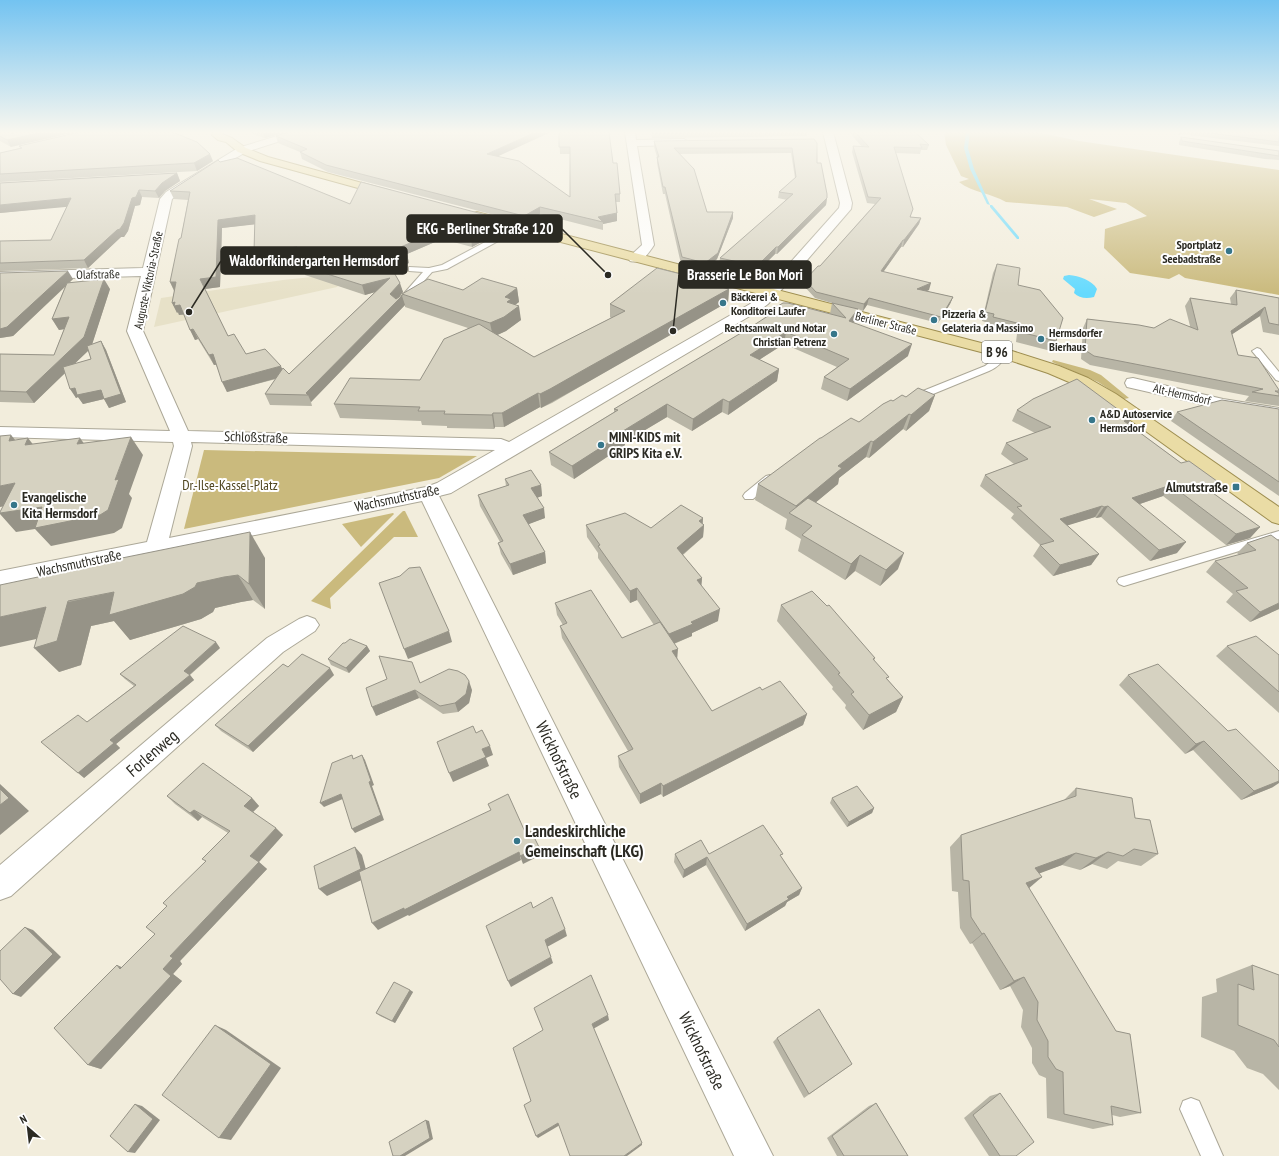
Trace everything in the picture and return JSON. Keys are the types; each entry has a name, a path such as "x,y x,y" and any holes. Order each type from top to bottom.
{"main road":[{"path":"360,186 401,197"},
{"name":"Berliner Straße","path":"467,214 770,294 1002,353 1055,369 1099,390 1279,518"}],"street":[{"name":"Auguste-Viktoria-Straße","path":"156,548 183,446 180,435 135,331 148,272 168,196 183,186"},
{"path":"635,258 643,252 648,245 639,186"},
{"name":"Wachsmuthstraße","path":"0,580 428,493 444,488 755,307 770,294 845,209 846,203 841,186"},
{"name":"Olafstraße","path":"0,276 148,272"},
{"name":"Alt-Hermsdorf","path":"1133,383 1223,404 1279,413"},
{"name":"Schloßstraße","path":"0,432 180,435 501,444 509,450"},
{"name":"Wickhofstraße","path":"428,493 754,1156"},
{"name":"Forlenweg","path":"0,885 275,645 307,625"}],"lane":[{"path":"412,269 429,270 444,267 518,228"},
{"path":"398,304 429,270"},
{"path":"1257,351 1279,378"},
{"path":"902,403 996,364 1000,360 1002,353"},
{"path":"749,496 778,472"},
{"path":"1124,581 1279,535"},
{"path":"1190,1109 1212,1156"}],"shaded area":[{"path":"350,273 337,287 154,327 161,298 283,280"}],"green space":[{"path":"964,186 1279,186 1279,295 1185,278 1179,274 1169,279 1130,273 1104,248 1105,229 1147,216 1126,203 1089,199 1117,209 1094,217 1067,207 1006,202"},
{"path":"1053,360 1090,370 1101,375 1129,398 1124,399 1098,382 1052,362"},
{"name":"Dr.-Ilse-Kassel-Platz","path":"204,450 477,456 439,478 184,529"},
{"path":"403,511 405,511 418,537 394,537 330,598 331,609 311,601"},
{"path":"394,514 361,547 342,524"}],"water":[{"path":"1069,275 1081,277 1092,283 1097,289 1094,297 1083,298 1074,293 1075,289 1063,279 1064,276"}],"building":[{"path":"0,186 159,186 155,191 139,190 136,197 132,198 124,223 120,229 84,260 0,263 0,241 51,240 71,198 0,205"},
{"path":"178,186 306,186 350,204 359,186 376,186 505,220 471,238 440,230 396,249 407,254 388,262 400,283 390,294 396,299 402,296 306,393 308,395 265,394 283,368 289,374 390,278 362,285 302,266 297,247 254,252 255,215 218,220 216,277 200,279 228,336 234,334 246,354 265,349 281,366 222,382 213,354 209,355 193,329 190,330 180,305 174,306 175,302 172,303 176,282 170,282 190,192 170,191"},
{"path":"407,186 554,186 570,197 570,186 619,186 620,194 615,194 617,213 598,217 603,222 540,207 524,216"},
{"path":"699,186 707,212 733,212 718,253 705,263 682,257 665,187 663,187"},
{"path":"786,186 825,186 827,198 759,264 754,263 752,265 720,258 793,194 779,192"},
{"path":"865,186 906,186 913,209 910,217 921,218 881,271 931,283 917,289 953,297 941,317 869,298 864,304 816,292 805,280 818,266 820,266 881,198 868,197"},
{"path":"997,264 1020,268 1018,285 1040,290 1063,318 1056,341 1020,332 1021,324 993,317 994,314 985,312"},
{"path":"657,268 685,275 682,277 729,289 550,389 540,394 538,393 502,413 493,413 492,415 444,414 445,411 418,411 420,407 334,404 350,378 420,380 444,339 479,324 534,357 625,311 610,304"},
{"path":"68,271 7,327 0,329 0,273"},
{"path":"482,278 517,288 505,297 511,299 507,302 519,306 504,317 490,323 402,294 428,279 463,290"},
{"path":"104,279 84,337 26,392 0,391 0,354 54,355 69,317 52,319 67,283"},
{"path":"1236,290 1279,298 1279,325 1269,323 1265,307 1231,331 1238,355 1258,358 1279,390 1275,391 1279,393 1279,396 1252,392 1263,389 1094,356 1085,350 1087,319 1154,328 1170,319 1198,330 1190,298 1237,305"},
{"path":"783,303 846,318 832,303 858,309 849,321 912,344 850,389 824,377 849,359 786,332 750,355 779,369 729,402 723,399 693,419 667,404 623,431 625,432 572,466 549,452 618,410 614,409 751,327 774,312 773,309"},
{"path":"101,341 121,394 104,399 101,390 77,395 75,388 70,389 63,367 91,359 87,346"},
{"path":"1077,379 1131,419 1124,421 1181,463 1189,461 1221,484 1206,488 1260,527 1236,534 1171,485 1132,498 1186,542 1159,550 1108,506 1102,506 1060,519 1099,554 1060,565 1040,545 1054,541 1017,507 1022,506 985,475 1028,459 1006,443 1051,427 1017,410 1033,399"},
{"path":"918,388 935,395 911,415 909,414 873,442 871,441 838,466 842,468 796,506 758,484 820,438 851,418 859,422 883,404 891,400 893,401 902,395 906,397"},
{"path":"1222,400 1279,409 1279,482 1177,412"},
{"path":"11,435 9,441 28,438 25,445 80,438 77,444 131,437 115,480 119,479 108,510 100,515 35,528 42,507 0,513 15,483 0,486 0,436"},
{"path":"531,470 541,485 531,488 544,508 523,515 545,552 510,564 498,543 503,541 478,495 509,485 505,479"},
{"path":"808,498 904,553 886,570 860,555 851,564 802,535 812,526 789,513"},
{"path":"681,505 703,518 699,521 704,525 677,548 702,578 697,580 720,609 691,622 693,624 669,634 637,588 630,591 598,546 600,545 586,525 625,513 651,528"},
{"path":"250,532 249,584 238,575 224,577 197,583 195,587 183,594 109,615 114,592 68,601 57,641 34,648 46,607 0,617 0,585 57,573 58,571"},
{"path":"1271,535 1279,541 1279,603 1260,612 1236,591 1248,588 1215,561 1256,550 1247,543"},
{"path":"420,567 449,631 404,649 379,583 400,576 409,568"},
{"path":"591,590 622,638 660,622 678,649 672,651 712,711 760,687 762,690 780,681 807,714 663,786 661,783 640,794 618,756 633,749 560,626 567,623 555,603"},
{"path":"812,591 827,606 829,605 875,658 873,659 889,677 886,678 903,697 869,715 851,694 854,692 838,674 840,673 781,605"},
{"path":"183,626 216,642 184,671 190,675 110,740 114,743 78,773 41,742 78,715 87,722 136,685 120,674"},
{"path":"1256,636 1279,655 1279,692 1227,646"},
{"path":"350,639 367,646 346,668 328,659 343,643"},
{"path":"302,654 330,668 248,746 215,725 283,664 288,667"},
{"path":"379,656 412,662 420,683 449,669 458,671 465,675 469,681 466,694 455,703 440,706 415,690 372,707 366,688 387,679"},
{"path":"1158,664 1228,731 1236,729 1279,771 1279,781 1254,791 1204,741 1196,744 1128,675"},
{"path":"473,726 476,733 482,730 490,746 482,749 486,757 449,773 437,742"},
{"path":"352,755 353,759 362,755 371,781 369,782 381,815 352,829 341,794 320,803 332,763"},
{"path":"203,763 252,798 244,806 276,828 250,856 259,862 170,956 173,958 163,969 171,976 88,1065 54,1028 117,965 120,969 155,934 146,927 167,906 163,903 206,861 202,859 230,831 194,810 190,813 167,796"},
{"path":"857,786 874,808 849,822 832,798"},
{"path":"1076,788 1132,798 1135,818 1150,820 1158,854 1134,849 1123,856 1108,852 1096,858 1076,853 1035,868 1042,877 1026,883 1116,1031 1130,1034 1141,1113 1111,1106 1113,1125 1064,1114 1063,1072 1056,1069 1048,1057 1048,1041 1037,1020 1038,1002 1024,977 1014,981 984,933 982,934 971,917 969,881 963,880 961,835 1076,796"},
{"path":"0,789 9,798 0,805"},
{"path":"508,794 526,834 531,831 539,847 520,856 519,852 404,910 404,908 372,923 359,872 491,810 488,804"},
{"path":"763,825 783,854 780,855 802,888 787,897 789,899 747,924 707,857 684,870 675,854 701,840 709,854"},
{"path":"355,847 361,869 319,889 314,866"},
{"path":"552,897 565,929 545,940 551,957 508,981 486,926 531,902 533,908"},
{"path":"25,927 53,954 13,994 0,979 0,951"},
{"path":"1252,965 1279,975 1279,1047 1274,1040 1238,1025 1238,984 1254,990"},
{"path":"591,975 608,1015 592,1024 642,1143 624,1156 570,1156 558,1123 536,1136 524,1105 531,1101 513,1048 543,1030 534,1008"},
{"path":"394,982 410,990 392,1021 376,1013"},
{"path":"819,1009 852,1064 809,1094 777,1038"},
{"path":"215,1025 271,1064 219,1138 162,1095"},
{"path":"1000,1093 1034,1142 1016,1156 1000,1156 973,1115"},
{"path":"876,1103 908,1156 844,1156 832,1136"},
{"path":"135,1104 153,1119 128,1152 110,1136"},
{"path":"426,1120 430,1138 400,1156 393,1156 389,1142"}],"waterway":[{"path":"980,186 989,204"},
{"path":"991,206 1018,238"}],"place":[{"name":"Sportplatz Seebadstraße","path":"1229,251"},
{"name":"EKG - Berliner Straße 120","path":"608,275"},
{"name":"Bäckerei & Konditorei Laufer","path":"723,303"},
{"name":"Waldorfkindergarten Hermsdorf","path":"189,312"},
{"name":"Pizzeria & Gelateria da Massimo","path":"934,320"},
{"name":"Brasserie Le Bon Mori","path":"673,331"},
{"name":"Rechtsanwalt und Notar Christian Petrenz","path":"834,334"},
{"name":"Hermsdorfer Bierhaus","path":"1041,339"},
{"name":"A&D Autoservice Hermsdorf","path":"1092,420"},
{"name":"MINI-KIDS mit GRIPS Kita e.V.","path":"601,445"},
{"name":"Almutstraße","path":"1236,487"},
{"name":"Evangelische Kita Hermsdorf","path":"14,505"},
{"name":"Landeskirchliche Gemeinschaft (LKG)","path":"517,841"}]}
